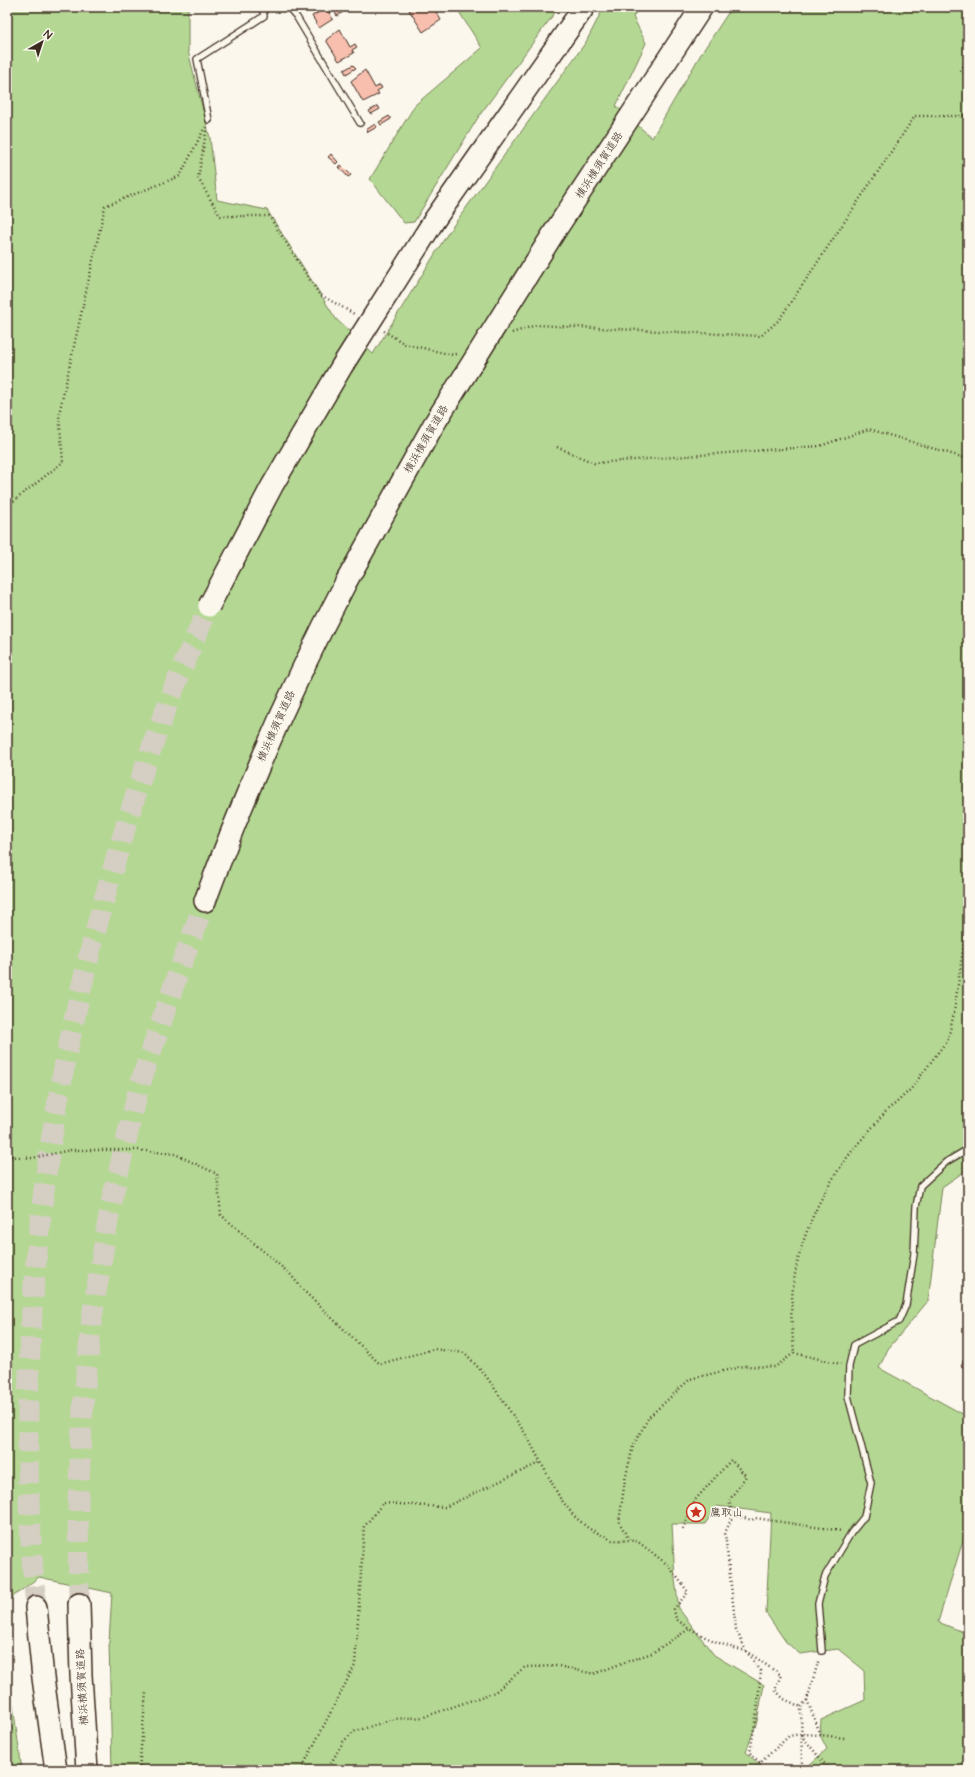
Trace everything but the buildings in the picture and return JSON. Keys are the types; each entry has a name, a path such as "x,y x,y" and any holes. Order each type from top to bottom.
{"highway":[{"path":"209,606 272,486 342,366 435,220 584,7"},
{"name":"横浜横須賀道路","path":"205,901 229,837 277,723 346,582 434,424 555,232 702,7"},
{"name":"横浜横須賀道路","path":"79,1604 81,1675 87,1770"},
{"path":"36,1607 43,1678 56,1770"}],"lane":[{"path":"209,120 197,59 264,16 262,7"},
{"path":"288,7 296,16 360,123"},
{"path":"822,1651 818,1604 825,1576 851,1533 864,1516 871,1483 848,1396 849,1366 854,1345 899,1321 906,1305 914,1254 916,1207 920,1186 946,1162 968,1149"}],"path":[{"path":"968,60 961,70 968,78"},
{"path":"508,335 536,325 762,336 779,320 915,116 968,116"},
{"path":"209,120 198,178 220,216 269,216 319,294 359,317"},
{"path":"7,552 11,503 63,462 59,414 105,206 180,176 209,120"},
{"path":"379,328 405,344 453,355 460,352"},
{"path":"557,447 594,463 820,446 869,429 968,459"},
{"path":"968,822 965,841 968,888"},
{"path":"794,1353 791,1300 794,1274 810,1224 827,1188 846,1158 889,1108 911,1089 948,1039 955,1006 968,914"},
{"path":"7,1156 32,1158 71,1150 138,1150 175,1154 217,1174 221,1215 290,1274 305,1292 380,1364 434,1349 465,1353 486,1376 525,1433 560,1498 574,1516 588,1528 612,1540 637,1541 668,1565 688,1592 674,1609 676,1619 689,1629 726,1647 746,1651 781,1675 774,1690 784,1699 801,1707"},
{"path":"629,1540 619,1522 625,1480 633,1446 649,1417 690,1379 744,1366 775,1367 794,1353 849,1366"},
{"path":"683,1529 696,1500 731,1460 746,1476 729,1500 733,1515 725,1533 736,1629 746,1651 761,1671 757,1710 750,1753 760,1763"},
{"path":"301,1770 355,1665 364,1528 383,1503 445,1507 541,1462"},
{"path":"733,1515 752,1520 755,1518 851,1533"},
{"path":"327,1770 343,1742 354,1732 394,1719 424,1717 495,1692 525,1667 559,1666 594,1674 628,1660 652,1653 689,1629"},
{"path":"805,1770 802,1765 801,1707 807,1700 822,1651"},
{"path":"139,1770 146,1693"},
{"path":"807,1700 821,1736"},
{"path":"801,1734 827,1767 821,1770"},
{"path":"754,1770 789,1736 801,1734 845,1738"}],"green space":[{"path":"7,7 188,7 188,51 210,138 217,200 267,210 336,319 373,354 448,233 586,42 604,7 639,7 633,17 646,43 616,106 652,138 701,54 732,7 968,7 968,1169 942,1187 928,1301 888,1349 879,1368 968,1417 968,1524 938,1622 968,1634 968,1770 796,1770 807,1767 827,1749 820,1735 821,1720 865,1700 864,1670 838,1649 800,1654 786,1642 766,1613 771,1513 717,1506 705,1524 672,1524 675,1580 679,1609 714,1655 764,1685 757,1721 746,1752 765,1770 112,1770 109,1642 112,1593 39,1577 7,1601"},
{"path":"456,7 559,7 479,116 414,222 404,223 370,179 415,105 482,48"},
{"path":"7,1663 22,1770 7,1770"}],"tunnel":[{"path":"36,1607 30,1512 28,1418 31,1324 39,1231 52,1138 68,1046 90,954 115,862 161,721 178,677 209,606"},
{"path":"79,1604 78,1501 83,1407 92,1317 111,1203 139,1087 176,979 205,901"}],"place":[{"name":"鷹取山","path":"696,1512"}]}
